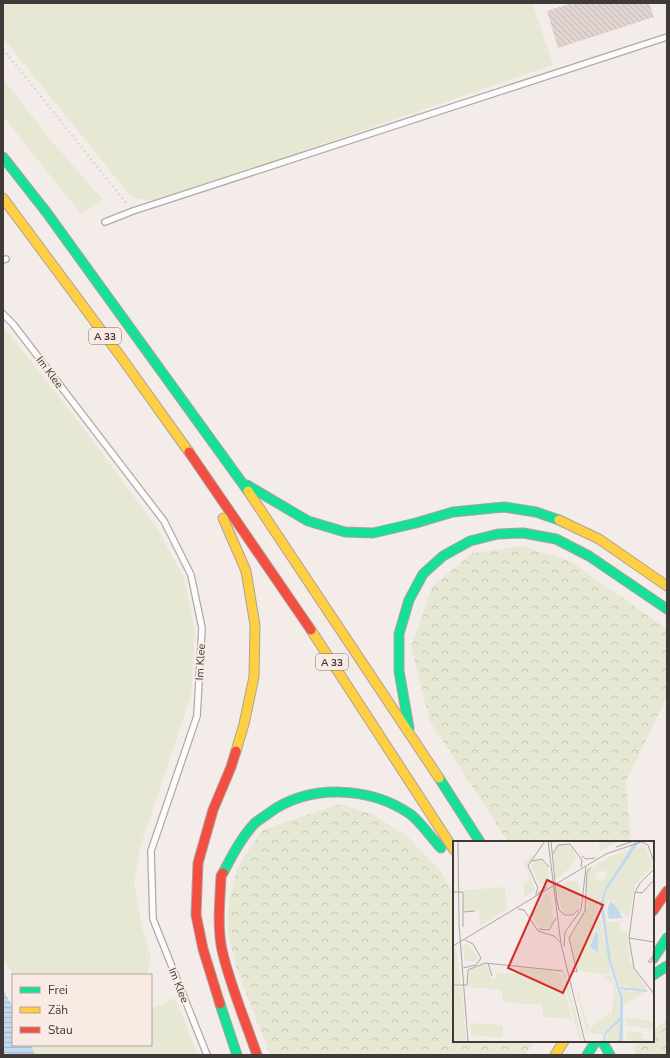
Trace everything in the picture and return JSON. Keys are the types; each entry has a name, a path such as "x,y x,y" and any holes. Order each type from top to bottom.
{"highway":[{"name":"A 33","path":"3,157 47,213 242,482 479,841"},
{"name":"A 33","path":"3,198 57,269 205,475 391,750 452,854"},
{"path":"205,475 246,571 255,625 254,677 244,724 231,767 213,810 198,863 196,915 218,997 237,1055"},
{"path":"242,482 308,521 345,532 373,533 416,523 453,512 504,507 536,512 567,523 599,539 667,586"},
{"path":"411,736 399,672 399,634 409,600 423,574 443,556 470,541 498,534 523,533 556,539 589,556 667,609"},
{"path":"257,1055 222,949 219,915 221,876 242,839 255,823 280,805 307,795 334,792 361,794 386,801 411,815 452,854"},
{"path":"654,910 667,890"},
{"path":"654,958 667,938"},
{"path":"654,974 667,966"},
{"path":"586,1055 595,1042"},
{"path":"603,1042 610,1055"},
{"path":"555,1055 568,1043"}],"lane":[{"path":"105,222 132,211 667,37"},
{"name":"Im Klee","path":"3,314 13,324 164,521 191,575 202,628 197,716 151,851 151,866 153,919 207,1055"}],"path":[{"path":"3,49 132,211"}],"green space":[{"path":"3,3 537,3 533,5 553,65 156,201 132,198 3,38"},
{"path":"3,79 50,139 103,200 81,214 3,116"},
{"path":"3,326 85,430 157,528 184,578 195,631 191,696 140,847 134,883 142,927 151,956 147,974 13,974 3,959"},
{"path":"522,546 570,561 667,629 667,696 626,782 631,841 507,841 430,721 411,647 433,585 473,553"},
{"path":"340,804 372,814 408,837 441,872 453,894 453,1042 534,1042 525,1055 270,1055 236,966 228,933 229,901 237,869 262,830"},
{"path":"175,998 198,1055 35,1055 31,1046 152,1046 152,1009"},
{"path":"667,1019 667,1055 637,1055 633,1048 641,1042 654,1042 654,1030"}],"water":[{"path":"3,990 12,1005 12,1046 31,1046 35,1055 3,1055"}],"building":[{"path":"572,3 649,3 654,17 558,48 547,11"}],"traffic: fast":[{"path":"3,157 47,213 248,491"},
{"path":"247,485 308,521 345,532 373,533 416,523 453,512 504,507 536,512 559,520"},
{"path":"409,728 399,671 399,634 409,600 423,574 443,556 470,541 498,534 523,533 556,539 589,556 667,609"},
{"path":"439,778 479,841"},
{"path":"223,873 241,841 249,829 256,823 269,813 285,804 302,797 320,793 339,792 358,794 376,798 394,805 414,817 441,848"},
{"path":"654,958 667,938"},
{"path":"654,974 667,966"},
{"path":"220,1004 237,1055"},
{"path":"587,1055 595,1042"},
{"path":"603,1042 610,1055"}],"traffic: slow":[{"path":"3,198 121,357 189,452"},
{"path":"248,491 439,778"},
{"path":"223,518 246,571 255,625 254,677 244,724 236,751"},
{"path":"559,520 599,539 667,586"},
{"path":"311,630 453,848"},
{"path":"555,1055 563,1042"}],"traffic: jam":[{"path":"189,452 311,630"},
{"path":"220,1004 203,949 196,915 198,863 213,810 236,751"},
{"path":"223,873 221,876 219,913 220,941 233,989 257,1055"},
{"path":"654,910 667,891"}]}
